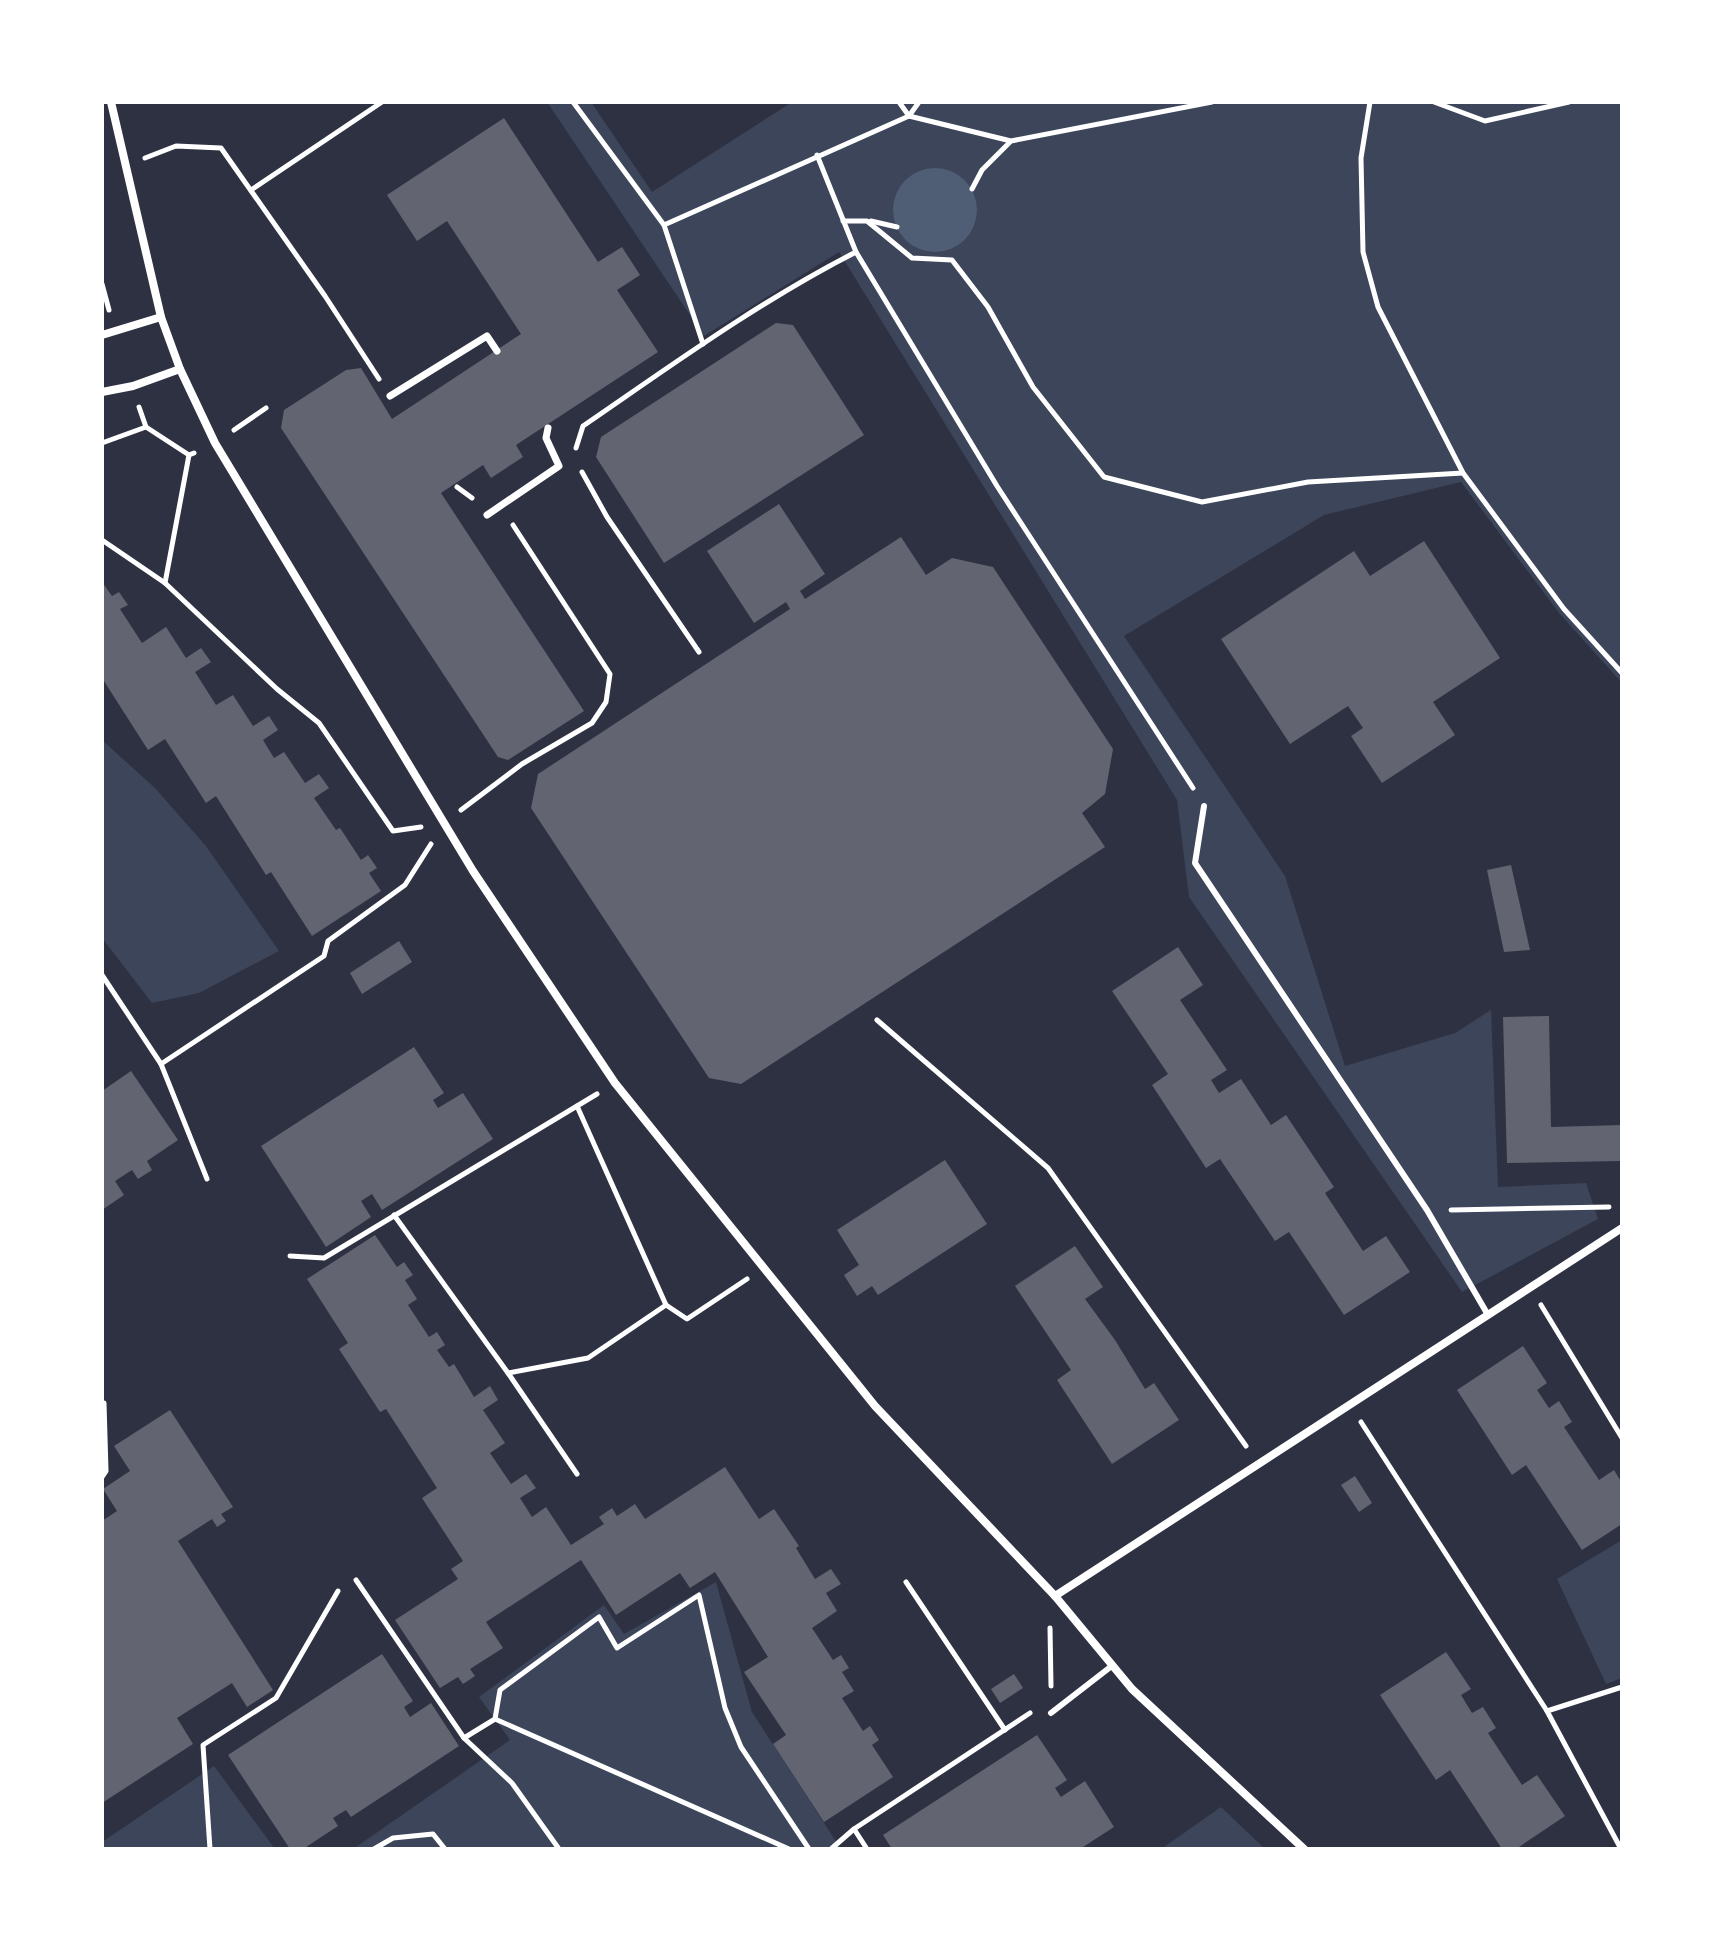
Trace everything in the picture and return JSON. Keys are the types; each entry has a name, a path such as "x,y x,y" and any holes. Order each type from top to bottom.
{"street":[{"path":"111,102 161,317 180,369 215,443 444,824 615,1083 875,1406 1055,1596 1132,1689 1304,1849"},
{"path":"102,335 161,317"},
{"path":"390,396 487,336 497,351"},
{"path":"102,392 133,386 180,369"},
{"path":"487,515 559,466 546,438 548,428"},
{"path":"1055,1596 1622,1228"}],"lane":[{"path":"1204,806 1195,863 1427,1210 1488,1315"},
{"path":"1051,1713 1113,1665"}],"path":[{"path":"251,190 382,102"},
{"path":"573,102 664,225 703,344"},
{"path":"899,102 909,116 1011,141 1212,102"},
{"path":"664,225 909,116 919,102"},
{"path":"1370,102 1361,158 1363,252 1378,307 1463,473 1564,609 1622,673"},
{"path":"1434,102 1485,121 1569,102"},
{"path":"972,189 982,170 1011,141"},
{"path":"124,166 176,146 221,148 325,296 390,396"},
{"path":"817,155 856,252 997,486 1204,806"},
{"path":"843,221 867,221 897,227"},
{"path":"867,221 912,258 952,260 988,307 1033,387 1104,477 1202,502 1308,482 1463,473"},
{"path":"699,652 607,517 573,457 583,426 819,270 856,252"},
{"path":"189,455 215,443 266,408"},
{"path":"102,443 146,427 189,455"},
{"path":"553,453 573,457"},
{"path":"165,583 189,455"},
{"path":"102,540 165,583 277,689 319,723 393,831 444,824 522,764 592,723 606,702 610,674 516,526 487,515 457,487"},
{"path":"161,1064 324,956 328,941 405,885 430,846"},
{"path":"102,975 161,1064 207,1179"},
{"path":"877,1020 1048,1168 1259,1464"},
{"path":"290,1256 324,1258 615,1083"},
{"path":"577,1106 666,1305 687,1319 735,1287"},
{"path":"1427,1210 1622,1207"},
{"path":"394,1215 577,1474"},
{"path":"1530,1288 1622,1438"},
{"path":"508,1373 588,1358 666,1305"},
{"path":"102,1477 106,1471 104,1403"},
{"path":"1350,1405 1547,1711 1621,1849"},
{"path":"356,1580 464,1738 512,1783 559,1849"},
{"path":"906,1582 1005,1730"},
{"path":"210,1849 203,1745 276,1698 338,1591"},
{"path":"464,1738 495,1719 500,1690 599,1617 617,1648 699,1595 725,1708 741,1747 809,1849"},
{"path":"1048,1639 1051,1699"},
{"path":"1547,1711 1622,1687"},
{"path":"831,1849 854,1829 1040,1707"},
{"path":"495,1719 789,1849"},
{"path":"854,1829 867,1849"},
{"path":"374,1849 393,1838 433,1834 445,1849"}],"shaded area":[{"path":"547,102 591,102 652,192 792,102 1622,102 1622,683 1559,613 1461,482 1324,515 1124,636 1285,876 1345,1066 1455,1033 1491,1010 1498,1187 1586,1183 1598,1219 1462,1292 1189,897 1177,800 839,252 704,336"},
{"path":"935,168 951,171 965,180 974,194 977,210 974,226 965,240 951,249 935,252 919,249 905,240 896,226 893,210 896,194 905,180 919,171"},
{"path":"102,740 155,788 206,846 279,951 199,993 152,1003 102,938"},
{"path":"1622,1540 1622,1678 1606,1684 1557,1579"},
{"path":"716,1582 752,1712 841,1849 353,1849 510,1740 479,1697 604,1605 624,1634"},
{"path":"214,1766 275,1849 102,1849 102,1842"},
{"path":"1221,1807 1265,1849 1161,1849"}],"building":[{"path":"504,118 598,262 622,247 640,275 617,290 658,352 516,445 523,457 491,478 483,465 441,493 584,711 508,760 498,757 281,428 284,410 346,370 361,368 392,419 521,334 447,221 417,241 387,195"},
{"path":"776,323 793,325 864,435 664,563 596,457 601,437"},
{"path":"779,504 825,574 800,591 805,599 901,537 926,575 952,558 993,567 1113,749 1105,794 1082,813 1105,847 741,1084 709,1078 531,808 538,774 790,609 786,602 754,623 707,551"},
{"path":"1424,541 1500,658 1433,702 1455,735 1382,783 1351,736 1363,728 1348,706 1290,744 1221,639 1354,551 1370,576"},
{"path":"102,582 112,596 119,592 128,605 120,609 142,643 166,627 186,658 201,648 211,662 195,672 216,705 233,695 253,726 269,716 278,730 263,740 274,758 284,752 305,783 319,774 329,788 314,798 336,830 340,828 361,860 368,855 377,868 369,873 381,891 312,936 271,872 266,875 216,796 206,803 165,739 148,750 102,678"},
{"path":"1511,865 1530,950 1504,952 1487,870"},
{"path":"399,941 412,962 362,994 350,973"},
{"path":"1178,947 1203,985 1180,1000 1227,1070 1211,1080 1219,1093 1241,1079 1271,1125 1286,1115 1334,1187 1325,1193 1363,1251 1386,1236 1410,1272 1344,1315 1289,1232 1275,1241 1220,1159 1206,1168 1152,1085 1168,1074 1112,991"},
{"path":"1549,1016 1551,1127 1622,1125 1622,1161 1507,1163 1503,1017"},
{"path":"414,1047 444,1093 433,1100 438,1108 463,1093 493,1139 382,1210 372,1194 361,1201 371,1217 326,1247 261,1146"},
{"path":"131,1071 178,1140 147,1161 152,1170 138,1179 132,1170 115,1181 124,1195 102,1210 102,1091"},
{"path":"945,1160 987,1224 878,1295 872,1286 857,1296 844,1275 859,1265 837,1230"},
{"path":"375,1235 397,1267 404,1262 413,1275 405,1280 417,1299 408,1305 429,1337 437,1332 445,1345 437,1350 449,1367 454,1364 474,1397 490,1386 498,1400 483,1410 505,1443 490,1453 511,1484 526,1474 536,1488 520,1498 532,1517 546,1507 571,1545 604,1524 599,1517 612,1508 617,1516 635,1504 645,1519 725,1467 759,1519 774,1509 799,1546 796,1548 815,1579 831,1569 841,1584 826,1593 837,1611 812,1628 833,1660 841,1655 849,1668 842,1672 854,1691 842,1698 863,1731 870,1726 879,1740 872,1745 893,1777 824,1822 773,1744 786,1735 744,1672 768,1657 715,1572 690,1588 680,1573 616,1615 581,1560 486,1622 503,1648 470,1669 475,1676 463,1684 458,1677 440,1688 395,1620 458,1579 451,1569 463,1561 422,1498 437,1488 386,1409 380,1412 339,1349 348,1343 307,1279"},
{"path":"1075,1246 1103,1287 1085,1299 1145,1389 1154,1383 1179,1420 1112,1464 1057,1380 1071,1370 1015,1286"},
{"path":"1523,1346 1547,1383 1537,1390 1549,1408 1559,1401 1572,1422 1564,1427 1599,1480 1614,1470 1622,1483 1622,1524 1582,1550 1526,1465 1512,1475 1457,1390"},
{"path":"170,1410 233,1507 221,1514 226,1521 217,1527 212,1519 178,1541 273,1690 247,1707 232,1683 177,1718 193,1744 102,1803 102,1521 117,1511 103,1489 130,1471 114,1446"},
{"path":"1355,1476 1372,1503 1359,1512 1341,1485"},
{"path":"1446,1652 1471,1689 1461,1695 1472,1713 1483,1707 1496,1728 1488,1733 1522,1785 1537,1775 1565,1816 1516,1849 1502,1849 1450,1770 1436,1780 1380,1695"},
{"path":"382,1654 413,1701 404,1707 410,1717 431,1703 459,1746 351,1817 346,1810 333,1818 338,1826 303,1849 290,1849 228,1755"},
{"path":"1014,1674 1023,1688 1000,1703 991,1689"},
{"path":"1037,1735 1067,1780 1055,1788 1061,1797 1085,1781 1114,1827 1080,1849 892,1849 883,1835"}]}
